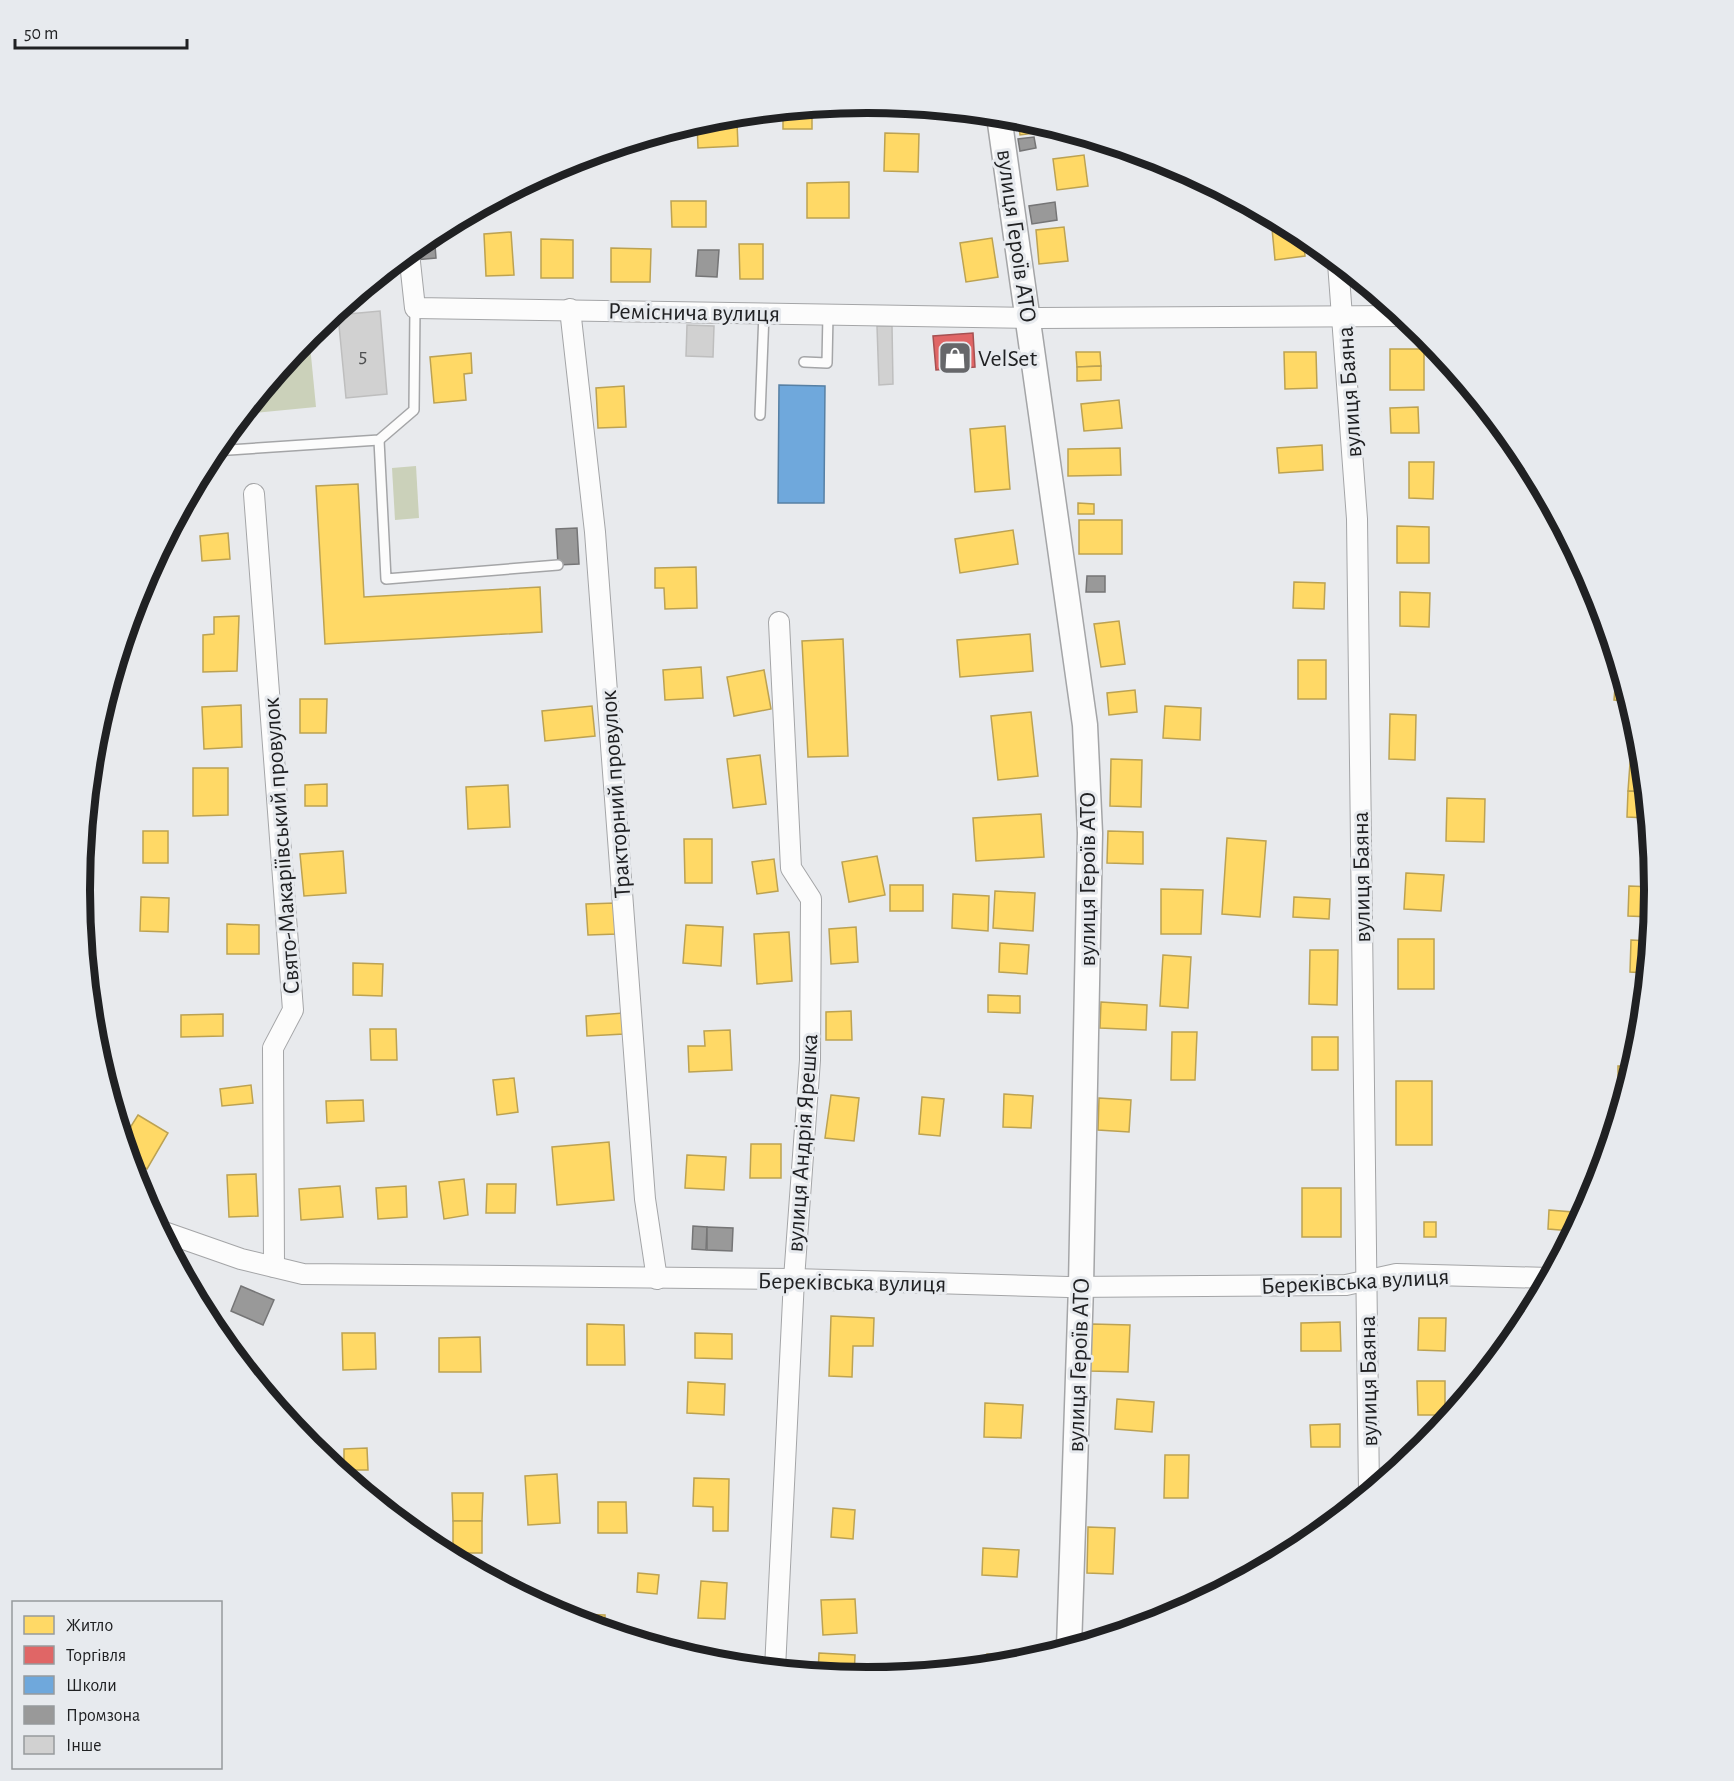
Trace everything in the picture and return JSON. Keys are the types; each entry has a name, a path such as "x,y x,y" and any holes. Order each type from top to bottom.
{"street":[{"name":"вулиця Героїв АТО","path":"1000,125 1085,725 1090,832 1081,1286 1069,1641"},
{"path":"410,262 415,308"},
{"name":"вулиця Баяна","path":"1339,273 1357,519 1369,1483"},
{"name":"Реміснича вулиця","path":"415,308 1029,318 1390,316"},
{"name":"Тракторний провулок","path":"570,309 595,532 645,1199 657,1280"},
{"name":"Свято-Макаріївський провулок","path":"254,494 293,1010 273,1048 273,1267"},
{"name":"вулиця Андрія Ярешка","path":"775,1662 778,1565 794,1279 810,1060 811,899 792,868 779,622"},
{"name":"Береківська вулиця","path":"171,1235 303,1274 657,1280 794,1279 1081,1286 1346,1285 1396,1274 1541,1278"}],"lane":[{"path":"227,450 379,440 414,410 415,308"},
{"path":"760,415 764,313"},
{"path":"804,362 827,363 828,314"},
{"path":"379,440 386,579 558,565"}],"green space":[{"path":"310,349 316,407 254,413"},
{"path":"416,466 419,518 395,520 392,468"}],"building: Житло":[{"path":"812,115 812,129 783,129 783,118"},
{"path":"737,125 738,146 698,148 697,132"},
{"path":"1019,128 1038,133 1020,135"},
{"path":"885,133 919,134 918,172 884,171"},
{"path":"1084,155 1088,186 1057,190 1053,159"},
{"path":"849,182 849,218 807,218 807,183"},
{"path":"671,201 706,201 706,227 672,227"},
{"path":"1064,227 1068,261 1039,264 1036,230"},
{"path":"1272,228 1304,248 1305,256 1275,260"},
{"path":"511,232 514,275 486,276 484,234"},
{"path":"992,238 998,277 966,282 960,243"},
{"path":"541,239 573,240 573,278 541,278"},
{"path":"739,244 763,244 763,279 740,279"},
{"path":"611,248 651,249 650,282 611,282"},
{"path":"1390,349 1424,349 1424,390 1390,390"},
{"path":"1076,352 1100,352 1101,366 1077,367"},
{"path":"1284,352 1316,352 1317,388 1285,389"},
{"path":"471,353 472,373 464,374 466,400 434,403 430,357"},
{"path":"1101,366 1101,380 1077,381 1077,367"},
{"path":"624,386 626,427 598,428 596,388"},
{"path":"1119,400 1122,428 1084,431 1081,404"},
{"path":"1418,407 1419,433 1391,433 1390,408"},
{"path":"1005,426 1010,489 975,492 970,429"},
{"path":"1322,445 1323,470 1279,473 1277,448"},
{"path":"1120,448 1121,475 1068,476 1068,449"},
{"path":"1409,462 1434,462 1433,499 1409,498"},
{"path":"358,484 364,597 540,587 542,632 325,644 316,486"},
{"path":"1078,503 1094,504 1094,514 1078,514"},
{"path":"1079,520 1122,520 1122,554 1079,554"},
{"path":"1397,526 1429,527 1429,563 1397,563"},
{"path":"1013,530 1018,564 960,573 955,539"},
{"path":"228,533 230,559 202,561 200,536"},
{"path":"696,567 697,608 665,609 664,588 655,588 655,568"},
{"path":"1294,582 1325,583 1324,609 1293,608"},
{"path":"1400,592 1430,593 1429,627 1400,626"},
{"path":"239,616 237,671 203,672 203,635 214,634 214,617"},
{"path":"1119,621 1125,664 1101,667 1094,624"},
{"path":"1030,634 1033,671 960,677 957,640"},
{"path":"843,639 848,756 808,757 802,641"},
{"path":"1298,660 1326,660 1326,699 1298,699"},
{"path":"701,667 703,698 665,700 663,670"},
{"path":"764,670 771,709 734,716 727,677"},
{"path":"1616,681 1621,700 1614,700"},
{"path":"1135,690 1137,712 1109,715 1107,693"},
{"path":"300,699 327,699 326,733 300,733"},
{"path":"241,705 242,747 204,749 202,707"},
{"path":"592,706 595,736 545,741 542,711"},
{"path":"1165,706 1201,708 1200,740 1163,738"},
{"path":"1031,712 1038,776 998,780 991,716"},
{"path":"1390,714 1416,715 1415,760 1389,759"},
{"path":"1631,751 1637,792 1628,791"},
{"path":"760,755 766,804 733,808 727,759"},
{"path":"1111,759 1142,760 1141,807 1110,806"},
{"path":"193,768 228,768 228,815 193,816"},
{"path":"327,784 327,806 305,806 305,785"},
{"path":"508,785 510,827 468,829 466,787"},
{"path":"1628,791 1637,792 1640,818 1627,817"},
{"path":"1447,798 1485,799 1484,842 1446,841"},
{"path":"1041,814 1044,857 976,861 973,818"},
{"path":"143,831 168,831 168,863 143,863"},
{"path":"1108,831 1143,832 1143,864 1107,863"},
{"path":"1227,838 1266,841 1260,917 1222,914"},
{"path":"684,839 712,839 712,883 685,883"},
{"path":"343,851 346,893 304,896 300,854"},
{"path":"877,856 885,895 849,902 842,862"},
{"path":"774,859 778,891 757,894 752,862"},
{"path":"1406,873 1444,875 1441,911 1404,909"},
{"path":"890,885 923,885 923,911 890,911"},
{"path":"1629,886 1644,887 1643,917 1628,916"},
{"path":"1161,889 1203,890 1201,934 1161,934"},
{"path":"995,891 1035,893 1033,931 993,928"},
{"path":"953,894 989,896 988,931 952,928"},
{"path":"141,897 169,898 168,932 140,931"},
{"path":"1294,897 1330,899 1329,919 1293,917"},
{"path":"615,903 617,934 588,935 586,904"},
{"path":"227,924 259,925 259,954 227,954"},
{"path":"686,925 723,927 721,966 683,963"},
{"path":"856,927 858,962 831,964 829,929"},
{"path":"789,932 792,981 757,984 754,934"},
{"path":"1398,939 1434,939 1434,989 1398,989"},
{"path":"1631,940 1642,941 1639,973 1630,972"},
{"path":"1000,943 1029,945 1027,974 999,972"},
{"path":"1310,950 1338,950 1337,1005 1309,1004"},
{"path":"1163,955 1191,957 1188,1008 1160,1006"},
{"path":"353,963 383,964 382,996 353,995"},
{"path":"988,995 1020,996 1020,1013 988,1012"},
{"path":"1101,1002 1147,1005 1146,1030 1100,1028"},
{"path":"851,1011 852,1040 826,1040 826,1012"},
{"path":"623,1013 624,1034 587,1036 586,1016"},
{"path":"223,1014 223,1036 181,1037 181,1015"},
{"path":"370,1029 396,1029 397,1060 371,1060"},
{"path":"730,1030 732,1070 689,1072 688,1046 705,1046 704,1031"},
{"path":"1172,1032 1197,1032 1195,1080 1171,1080"},
{"path":"1312,1037 1338,1037 1338,1070 1312,1070"},
{"path":"1618,1066 1624,1066 1618,1092"},
{"path":"514,1078 518,1112 497,1115 493,1080"},
{"path":"1396,1081 1432,1081 1432,1145 1396,1145"},
{"path":"251,1085 253,1103 222,1106 220,1089"},
{"path":"1004,1094 1033,1096 1031,1128 1003,1127"},
{"path":"831,1095 859,1098 854,1141 825,1138"},
{"path":"922,1097 944,1099 940,1136 919,1134"},
{"path":"1099,1098 1131,1100 1129,1132 1098,1130"},
{"path":"363,1100 364,1121 327,1123 326,1101"},
{"path":"138,1115 168,1133 147,1169 141,1165 128,1131"},
{"path":"609,1142 614,1200 557,1205 552,1147"},
{"path":"751,1144 781,1144 781,1178 750,1178"},
{"path":"687,1155 726,1157 724,1190 685,1188"},
{"path":"256,1174 258,1216 229,1217 227,1175"},
{"path":"464,1179 468,1215 444,1219 439,1182"},
{"path":"487,1184 516,1184 515,1213 486,1213"},
{"path":"340,1186 343,1217 301,1220 299,1189"},
{"path":"406,1186 407,1217 378,1219 376,1188"},
{"path":"1302,1188 1341,1188 1341,1237 1302,1237"},
{"path":"1549,1210 1573,1212 1566,1230 1548,1229"},
{"path":"1424,1222 1436,1222 1436,1237 1424,1237"},
{"path":"831,1316 874,1318 873,1346 853,1346 852,1377 829,1376"},
{"path":"1419,1318 1446,1318 1445,1351 1418,1350"},
{"path":"1340,1322 1341,1351 1301,1351 1301,1323"},
{"path":"587,1324 624,1325 625,1365 587,1365"},
{"path":"1092,1324 1130,1325 1128,1372 1090,1371"},
{"path":"342,1333 375,1333 376,1369 343,1370"},
{"path":"695,1333 732,1334 732,1359 695,1358"},
{"path":"480,1337 481,1372 439,1372 439,1338"},
{"path":"1417,1381 1445,1381 1445,1409 1440,1415 1418,1415"},
{"path":"688,1382 725,1384 724,1415 687,1413"},
{"path":"1117,1399 1154,1402 1152,1432 1115,1429"},
{"path":"985,1403 1023,1405 1021,1438 984,1437"},
{"path":"1340,1424 1340,1447 1311,1447 1310,1425"},
{"path":"367,1448 368,1470 350,1470 344,1465 344,1449"},
{"path":"1165,1455 1189,1455 1188,1498 1164,1498"},
{"path":"557,1474 560,1523 528,1525 525,1476"},
{"path":"694,1478 729,1479 728,1531 713,1531 713,1507 693,1506"},
{"path":"452,1493 483,1493 482,1521 453,1521"},
{"path":"598,1502 626,1502 627,1533 598,1533"},
{"path":"833,1508 855,1510 853,1539 831,1537"},
{"path":"453,1521 482,1521 482,1553 461,1553 453,1548"},
{"path":"1088,1527 1115,1528 1113,1574 1087,1573"},
{"path":"983,1548 1019,1550 1017,1577 982,1575"},
{"path":"638,1573 659,1575 657,1594 637,1592"},
{"path":"701,1581 727,1583 725,1619 698,1618"},
{"path":"855,1599 857,1633 823,1635 821,1600"},
{"path":"587,1614 605,1615 605,1621"},
{"path":"699,1649 725,1651 725,1655 715,1653"},
{"path":"819,1653 855,1655 854,1667 818,1666"},
{"path":"987,1654 1007,1655 987,1658"}],"building: Торгівля":[{"name":"VelSet","path":"973,333 975,367 936,370 933,336"}],"building: Школи":[{"path":"779,385 825,386 824,503 778,503"}],"building: Промзона":[{"path":"1034,137 1036,148 1020,151 1018,139"},
{"path":"1055,202 1057,220 1032,224 1029,206"},
{"path":"435,244 436,258 414,259"},
{"path":"698,250 719,250 717,277 696,276"},
{"path":"577,528 579,564 558,565 556,529"},
{"path":"1087,576 1105,576 1105,592 1086,592"},
{"path":"693,1226 707,1227 706,1250 692,1249"},
{"path":"707,1227 733,1228 732,1251 707,1250"},
{"path":"241,1286 274,1300 263,1325 231,1311"}],"building: Інше":[{"path":"380,311 387,394 346,398 339,321 346,314"},
{"path":"687,325 714,326 713,357 686,356"},
{"path":"877,326 892,326 893,384 879,385"}],"place":[{"name":"VelSet","path":"955,358"}]}
